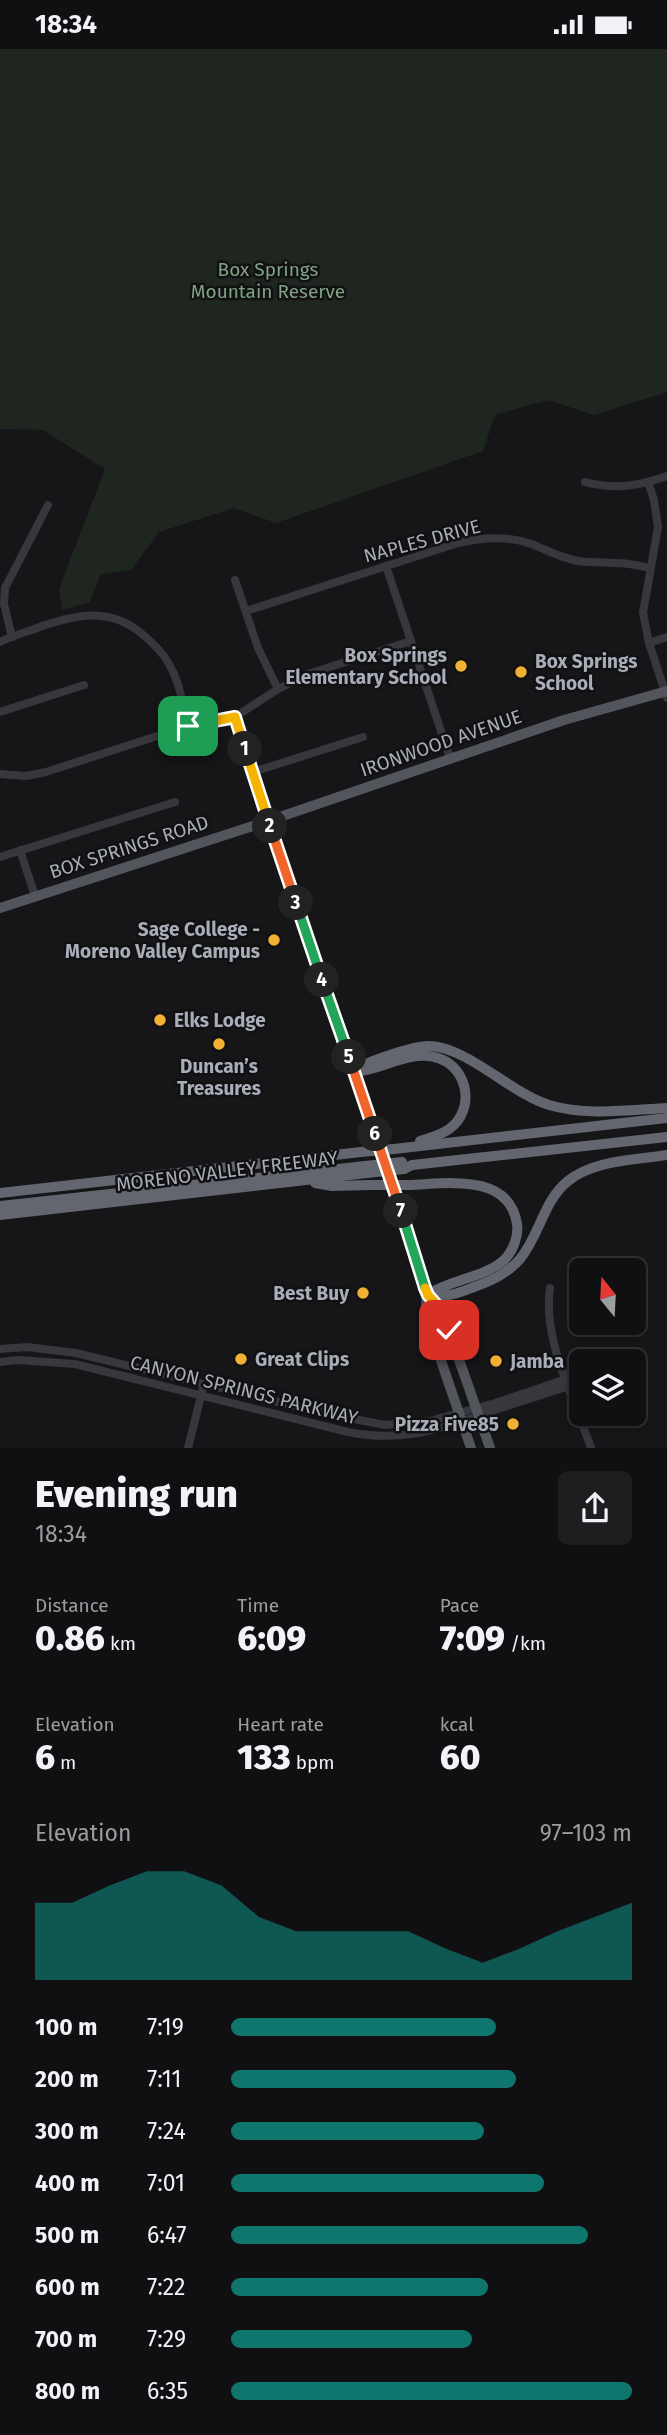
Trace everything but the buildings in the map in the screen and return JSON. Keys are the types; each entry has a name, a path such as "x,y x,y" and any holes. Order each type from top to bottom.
{"highway":[{"path":"355,1072 365,1063 410,1048 433,1046 453,1052 528,1097 552,1106 584,1110 667,1108"},
{"path":"355,1072 368,1071 422,1055 449,1062 461,1078 466,1098 459,1119 452,1128 397,1148"},
{"name":"MORENO VALLEY FREEWAY","path":"0,1193 667,1118"},
{"name":"MORENO VALLEY FREEWAY","path":"0,1215 305,1181 366,1169 667,1137"},
{"path":"428,1295 445,1298 486,1283 512,1267 525,1252 555,1195 580,1173 601,1166 667,1155"},
{"path":"0,1206 366,1169"},
{"path":"305,1181 332,1186 456,1183 486,1186 505,1199 517,1224 516,1239 506,1259 488,1269 441,1286 428,1295"}],"main road":[{"name":"IRONWOOD AVENUE","path":"268,821 564,720 666,694"},
{"name":"BOX SPRINGS ROAD","path":"0,908 268,821"},
{"path":"268,821 355,1072 428,1295 442,1311 490,1448"},
{"path":"428,1295 425,1314 471,1448"}],"street":[{"path":"585,482 618,488 667,476"},
{"path":"648,482 658,527 643,613 649,643 666,694"},
{"path":"12,636 4,604 5,588 48,505"},
{"name":"NAPLES DRIVE","path":"246,611 455,544 487,538 519,540 564,558 580,561 630,562 649,568"},
{"path":"386,566 450,758"},
{"path":"236,580 262,658 278,689"},
{"path":"0,642 83,614 115,617 131,625 159,649 176,678 188,726"},
{"path":"649,643 667,637"},
{"path":"0,774 26,776 46,772 188,726 235,717 278,689 308,674 411,641"},
{"path":"0,712 84,685"},
{"path":"235,717 268,821"},
{"path":"253,772 363,737"},
{"path":"0,857 175,802"},
{"path":"20,850 35,897"},
{"path":"550,1288 549,1326 591,1448"},
{"name":"CANYON SPRINGS PARKWAY","path":"0,1349 58,1349 369,1424 408,1425 460,1417 568,1383"},
{"name":"CANYON SPRINGS PARKWAY","path":"0,1362 75,1364 348,1432 378,1437 426,1433 460,1417"},
{"path":"188,1448 204,1384"}],"green space":[{"name":"Box Springs Mountain Reserve","path":"0,49 667,49 667,392 594,415 548,400 495,415 483,451 276,523 234,508 159,532 131,570 100,575 90,602 62,610 59,589 105,469 43,430 0,429"}],"place":[{"name":"Box Springs Elementary School","path":"461,666"},
{"name":"Box Springs School","path":"521,672"},
{"name":"Sage College - Moreno Valley Campus","path":"274,940"},
{"name":"Elks Lodge","path":"160,1020"},
{"name":"Duncan’s Treasures","path":"219,1044"},
{"name":"Best Buy","path":"363,1293"},
{"name":"Great Clips","path":"241,1359"},
{"name":"Jamba","path":"496,1361"},
{"name":"Pizza Five85","path":"513,1424"}],"route":[{"path":"188,726 235,717 428,1295 442,1311 449,1330"}]}
